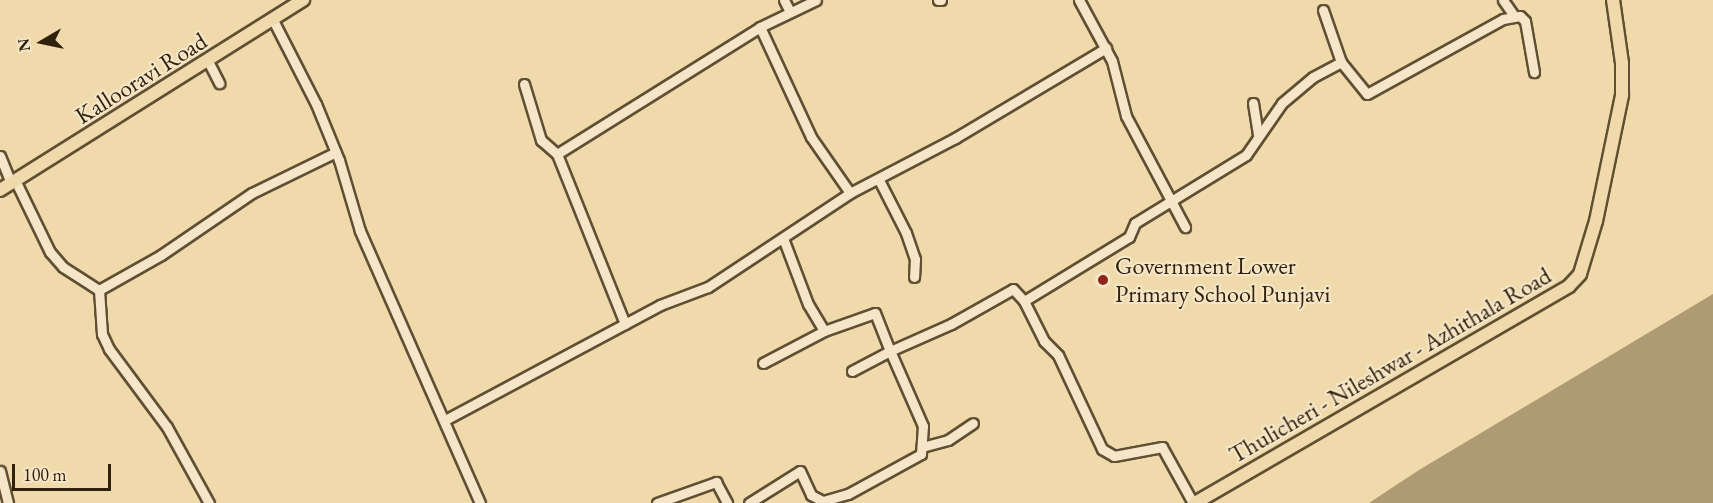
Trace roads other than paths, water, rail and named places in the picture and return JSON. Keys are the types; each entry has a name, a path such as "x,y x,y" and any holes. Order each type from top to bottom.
{"main road":[{"name":"Kallooravi Road","path":"8,184 303,0"},
{"name":"Thulicheri - Nileshwar - Azhithala Road","path":"1194,503 1569,286 1580,274 1596,221 1622,95 1620,43 1613,0"}],"street":[{"path":"784,0 790,12"},
{"path":"557,154 760,27 816,0"},
{"path":"1079,0 1106,48 1126,116 1185,227"},
{"path":"1503,0 1514,16 1525,21 1534,72"},
{"path":"1323,10 1341,62 1367,94 1514,16"},
{"path":"273,20 336,152 360,231 480,503"},
{"path":"760,27 812,137 850,194"},
{"path":"445,420 660,305 708,287 850,194 879,180 1106,48"},
{"path":"208,61 219,83"},
{"path":"1024,301 1129,237 1135,223 1246,156 1282,103 1313,77 1341,62"},
{"path":"524,84 541,140 557,154 625,324"},
{"path":"1253,103 1258,136"},
{"path":"99,290 161,255 252,193 336,152"},
{"path":"0,156 8,184 51,252 63,267 99,290"},
{"path":"879,180 906,233 915,259 914,277"},
{"path":"783,238 808,304 824,331"},
{"path":"852,371 951,324 1003,292 1013,289 1024,301 1044,341 1058,355 1102,449 1114,456 1162,447 1194,503"},
{"path":"99,290 102,334 109,349 167,427 209,503"},
{"path":"749,503 800,471 811,495 823,501 848,494 904,466 921,454 922,447 923,426 875,314 824,331 763,363"},
{"path":"922,447 948,440 973,423"},
{"path":"0,471 8,503"},
{"path":"657,503 716,482 727,503"}],"place":[{"name":"Government Lower Primary School Punjavi","path":"1103,280"}]}
